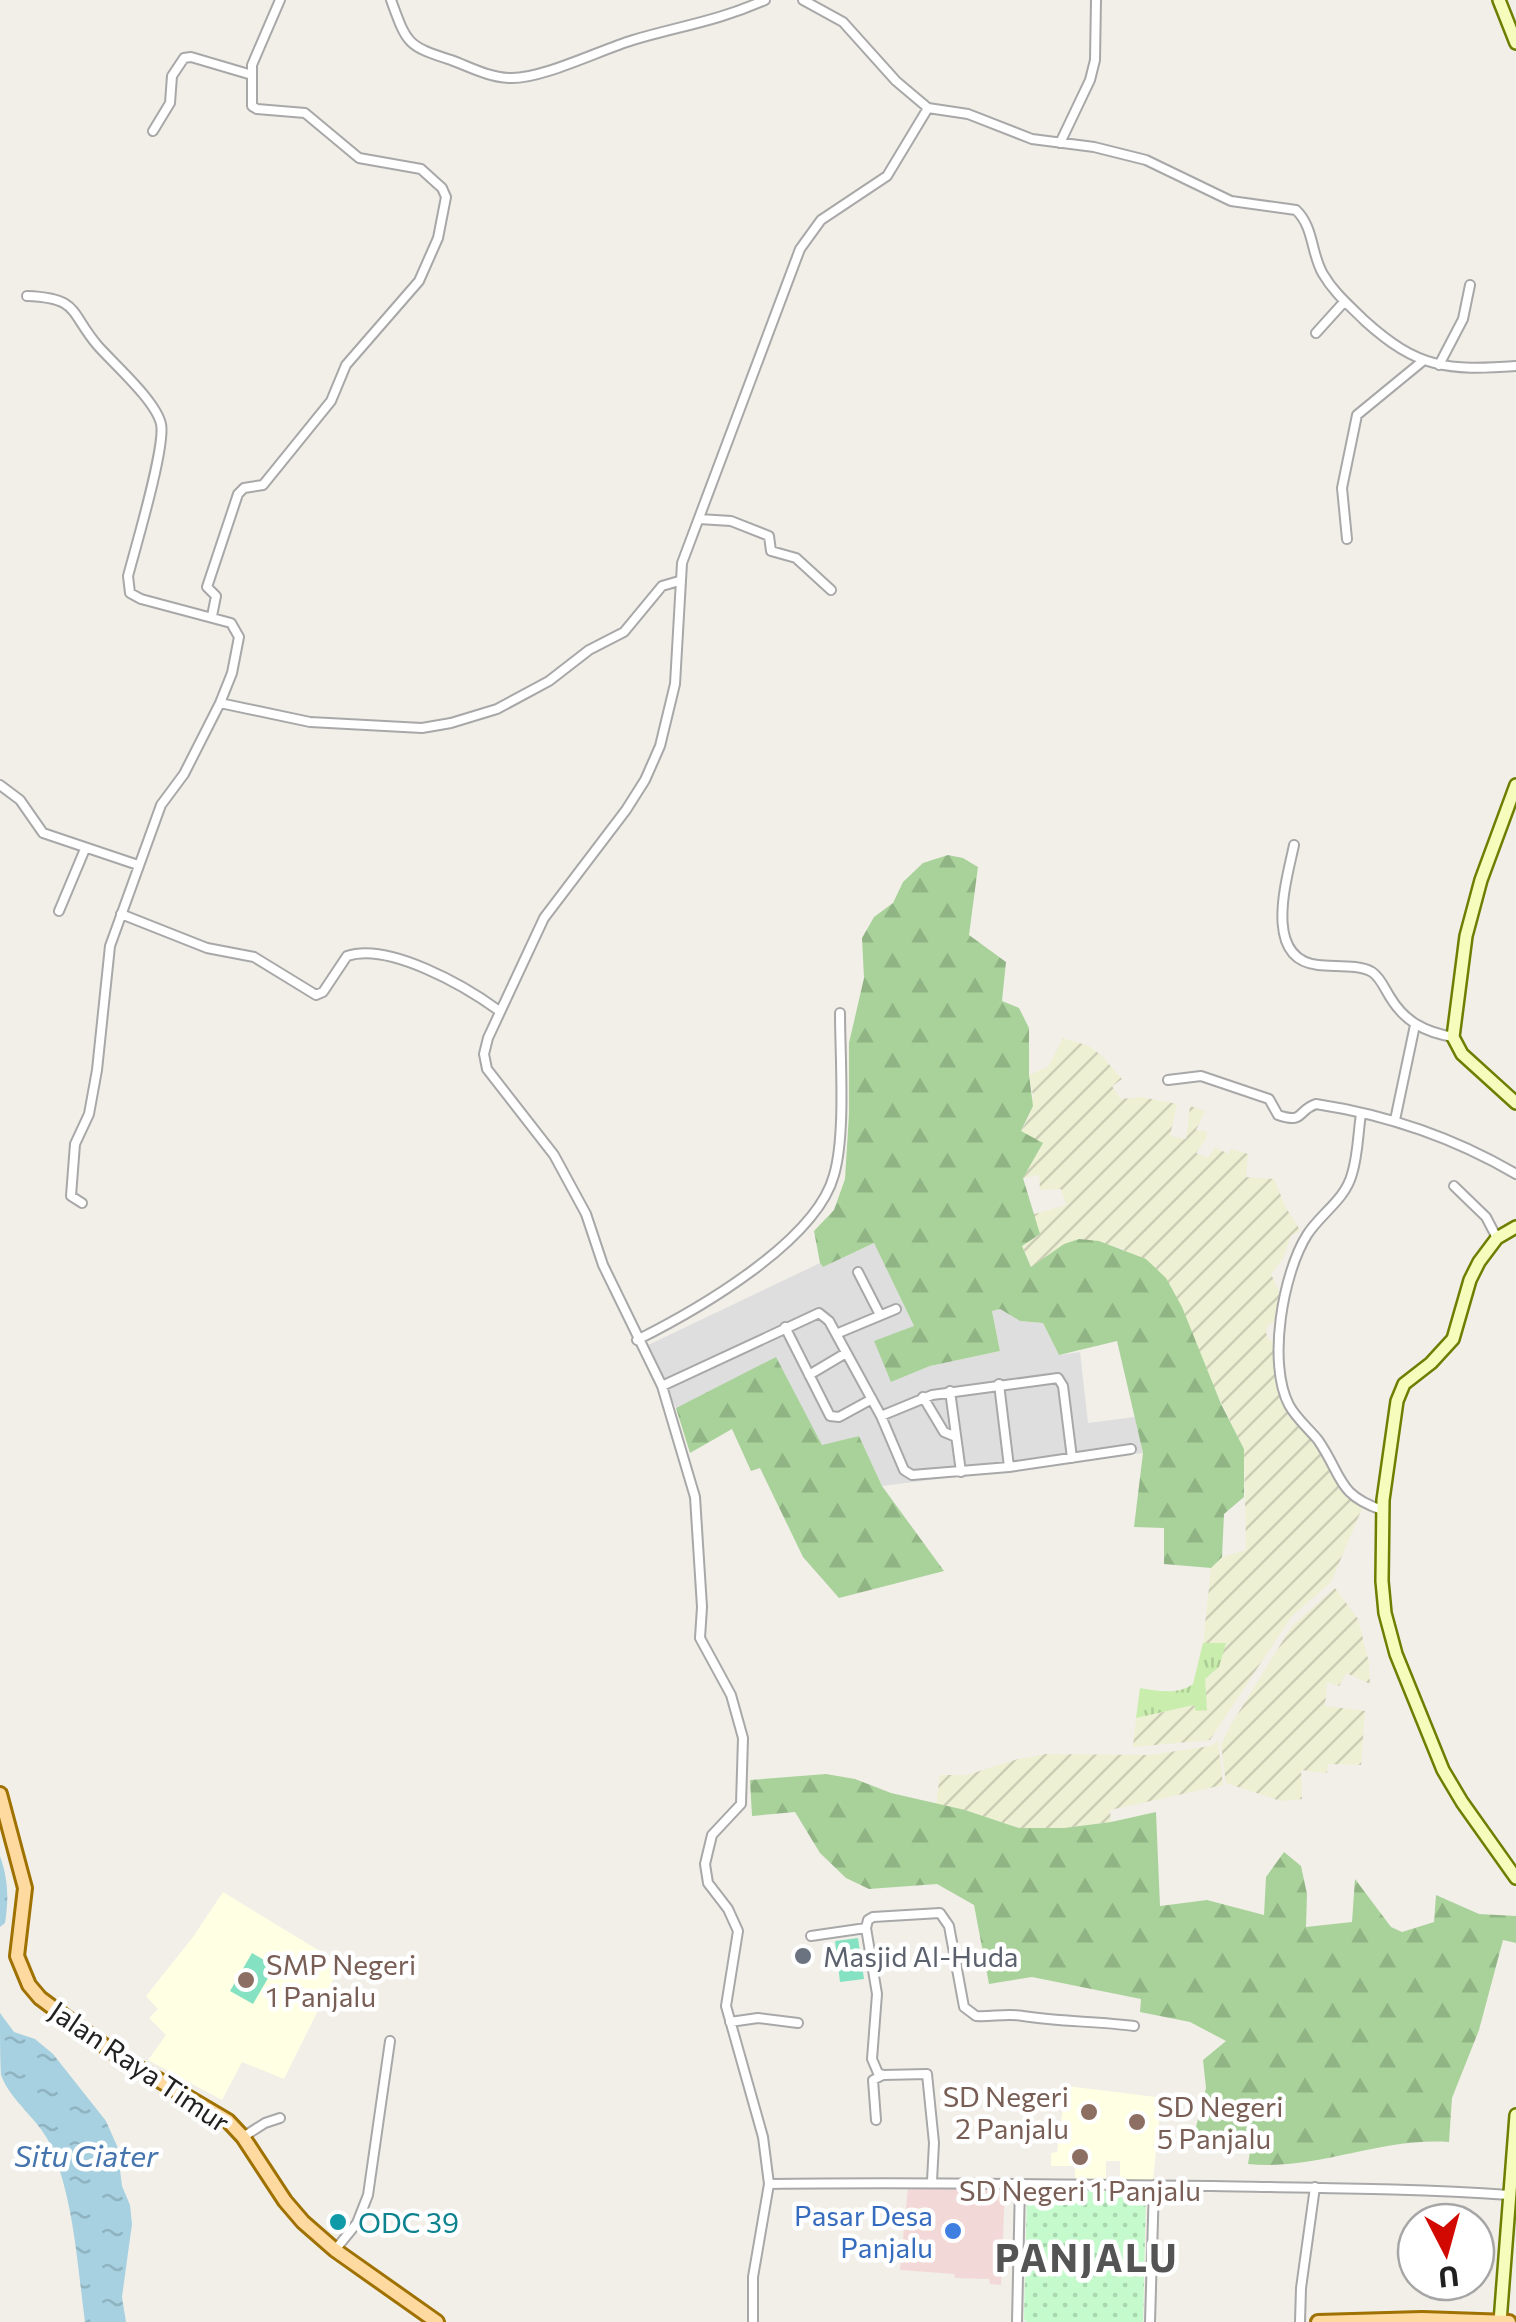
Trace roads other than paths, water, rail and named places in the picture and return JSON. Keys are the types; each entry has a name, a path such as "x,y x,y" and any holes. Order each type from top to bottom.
{"main road":[{"name":"Jalan Raya Timur","path":"0,1794 25,1888 17,1956 29,1985 40,1998 118,2056 216,2112 243,2137 284,2201 335,2250 436,2322"},
{"path":"1318,2322 1422,2318 1510,2322"}],"street":[{"path":"212,616 216,596 207,587 238,494 244,488 263,485 331,402 346,365 414,288 438,238 446,204 442,188 417,167 359,158 305,113 254,108 252,75 257,51 280,0"},
{"path":"391,0 406,38 421,51 477,72 511,78 538,74 640,38 725,18 764,0"},
{"path":"803,0 843,22 896,81 928,108 968,114 1018,135 1146,160 1250,206 1296,210 1309,230 1320,269 1344,302 1403,353 1438,365 1478,369 1516,366"},
{"path":"1060,143 1090,80 1095,60 1096,0"},
{"path":"1499,0 1516,43"},
{"path":"153,131 170,104 172,76 184,58 252,75"},
{"path":"753,2322 753,2277 769,2184 763,2137 726,1999 738,1931 708,1882 704,1858 712,1834 741,1804 743,1738 731,1695 700,1638 702,1607 695,1496 662,1386 602,1265 586,1214 554,1155 488,1069 484,1054 498,1010 544,918 626,810 660,746 675,684 682,563 800,249 821,220 887,176 928,108"},
{"path":"1438,365 1463,319 1470,284"},
{"path":"27,296 51,297 71,308 96,343 144,396 161,424 156,463 128,576 130,593 140,599 212,616 234,625 239,637 232,673 220,703 184,774 162,805 121,914 108,964 91,1104 75,1144 70,1173 71,1196 82,1203"},
{"path":"1316,333 1344,302"},
{"path":"1347,540 1348,517 1342,494 1358,415 1424,360"},
{"path":"699,519 732,521 769,536 770,551 796,558 831,590"},
{"path":"220,703 310,722 422,728 451,724 497,709 549,681 589,650 624,632 662,586 679,581"},
{"path":"0,785 20,800 43,833 138,865"},
{"path":"1516,785 1466,936 1453,1037 1462,1054 1516,1103"},
{"path":"1294,845 1282,916 1283,935 1293,952 1312,965 1366,969 1375,974 1398,1010 1415,1025 1433,1034 1453,1037"},
{"path":"59,911 85,849"},
{"path":"121,914 207,948 254,957 316,995 323,992 348,956 362,952 414,964 498,1010"},
{"path":"637,1340 702,1305 788,1240 822,1206 838,1158 840,1012"},
{"path":"1396,1120 1415,1025"},
{"path":"1168,1080 1205,1077 1268,1099 1278,1115 1291,1119 1300,1117 1312,1104 1396,1120 1455,1140 1516,1174"},
{"path":"1360,1114 1352,1177 1339,1200 1308,1233 1291,1267 1279,1339 1283,1388 1289,1406 1321,1445 1345,1490 1358,1500 1383,1505"},
{"path":"1454,1186 1486,1217 1498,1238"},
{"path":"1516,1227 1498,1238 1470,1280 1452,1339 1404,1384 1397,1401 1383,1505 1382,1581 1396,1654 1450,1784 1516,1878"},
{"path":"858,1272 879,1313"},
{"path":"836,1334 896,1309"},
{"path":"662,1386 819,1312 826,1316 881,1416 907,1473 916,1476 961,1472 1131,1450"},
{"path":"786,1327 830,1416 834,1418 872,1400"},
{"path":"810,1374 846,1352"},
{"path":"881,1416 950,1391 1054,1378 1060,1380 1072,1458"},
{"path":"999,1384 1009,1467"},
{"path":"950,1391 961,1472"},
{"path":"923,1398 944,1432 956,1437"},
{"path":"932,2181 933,2125 927,2074 883,2075 872,2060 877,1994 866,1928 873,1916 944,1916 950,1926 964,2007 976,2016 1021,2015 1057,2022 1090,2020 1134,2026"},
{"path":"811,1936 866,1928"},
{"path":"730,2022 758,2018 798,2023"},
{"path":"335,2250 357,2223 368,2195 390,2040"},
{"path":"876,2120 873,2081 883,2075"},
{"path":"1500,2322 1516,2116"},
{"path":"243,2137 280,2118"},
{"path":"769,2184 932,2181 1315,2187 1509,2195"},
{"path":"1017,2322 1020,2184"},
{"path":"1150,2322 1154,2185"},
{"path":"1300,2322 1315,2187"}],"water":[{"path":"0,1856 7,1897 5,1923 0,1927"},
{"name":"Situ Ciater","path":"0,2013 14,2032 35,2039 53,2054 106,2121 117,2146 132,2224 122,2297 126,2322 85,2322 74,2232 59,2167 46,2136 11,2094 1,2075"}],"place":[{"name":"Masjid Al-Huda","path":"803,1956"},
{"name":"SMP Negeri 1 Panjalu","path":"246,1980"},
{"name":"SD Negeri 2 Panjalu","path":"1089,2112"},
{"name":"SD Negeri 5 Panjalu","path":"1137,2122"},
{"name":"SD Negeri 1 Panjalu","path":"1080,2157"},
{"name":"ODC 39","path":"338,2222"},
{"name":"Pasar Desa Panjalu","path":"953,2231"}],"district":[{"name":"PANJALU","path":"1087,2256"}]}
